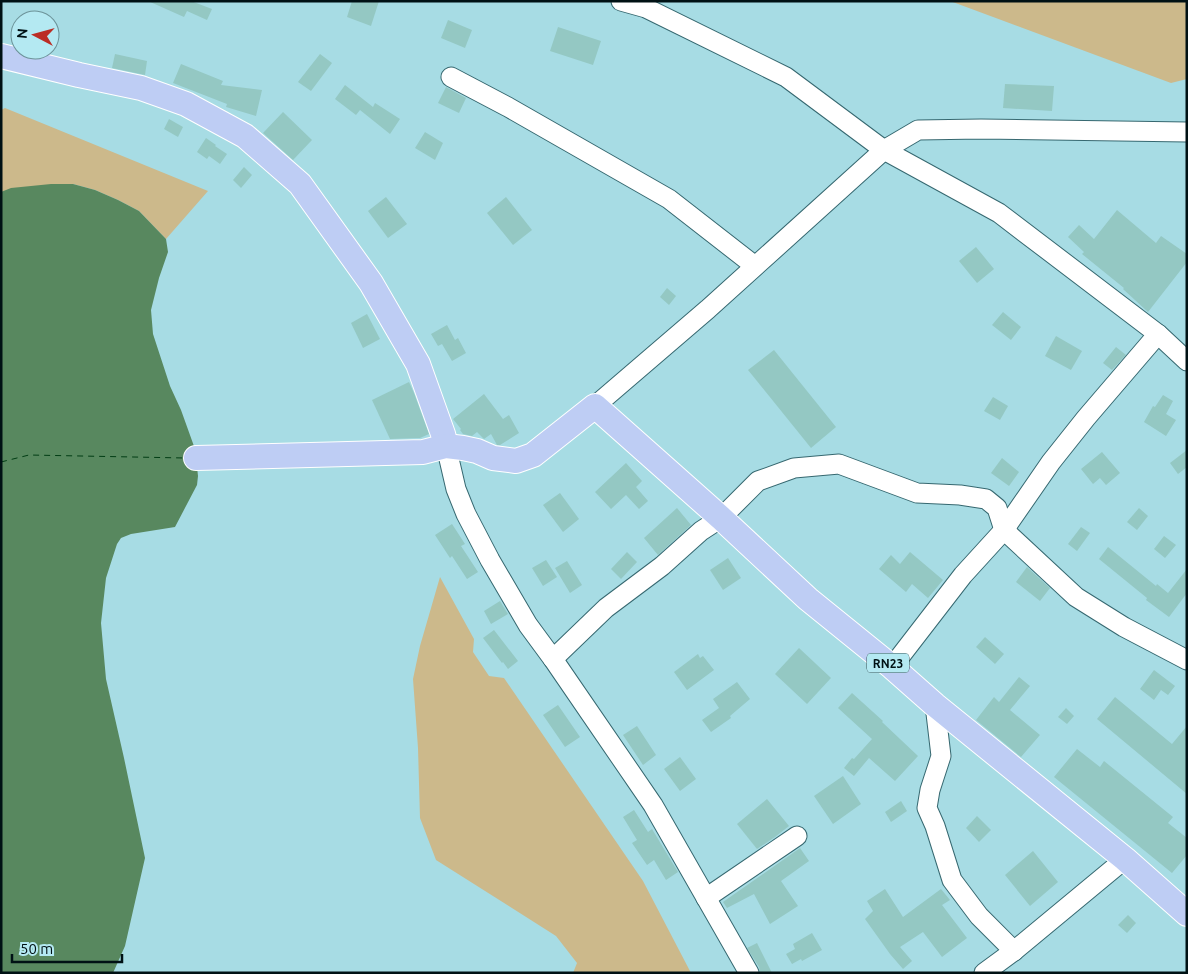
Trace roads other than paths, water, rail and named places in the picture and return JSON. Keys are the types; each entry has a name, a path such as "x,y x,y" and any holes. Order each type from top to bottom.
{"main road":[{"path":"1,56 141,88 186,104 245,136 300,184 371,283 418,364 446,446"},
{"path":"196,458 423,452 446,446 477,451 493,458 516,461 533,455 595,406"},
{"name":"RN23","path":"595,406 721,518 808,599 1125,859 1187,914"}],"street":[{"path":"621,1 646,8 786,77 884,150 999,213 1158,334 1187,362"},
{"path":"451,76 670,199 755,266"},
{"path":"595,406 708,309 884,150 918,130 1187,132"},
{"path":"892,667 963,574 1004,530 1051,462 1086,418 1158,334"},
{"path":"446,446 456,489 466,514 490,560 523,617 653,805 749,973"},
{"path":"552,659 606,608 662,566 701,531 721,518 758,481 794,468 839,464 917,493 960,495 986,499 997,508 1004,530 1076,598 1124,627 1187,660"},
{"path":"935,705 941,756 930,790 928,808 952,880 979,916 1014,951"},
{"path":"706,898 797,836"},
{"path":"984,973 1014,951 1125,859"}]}
